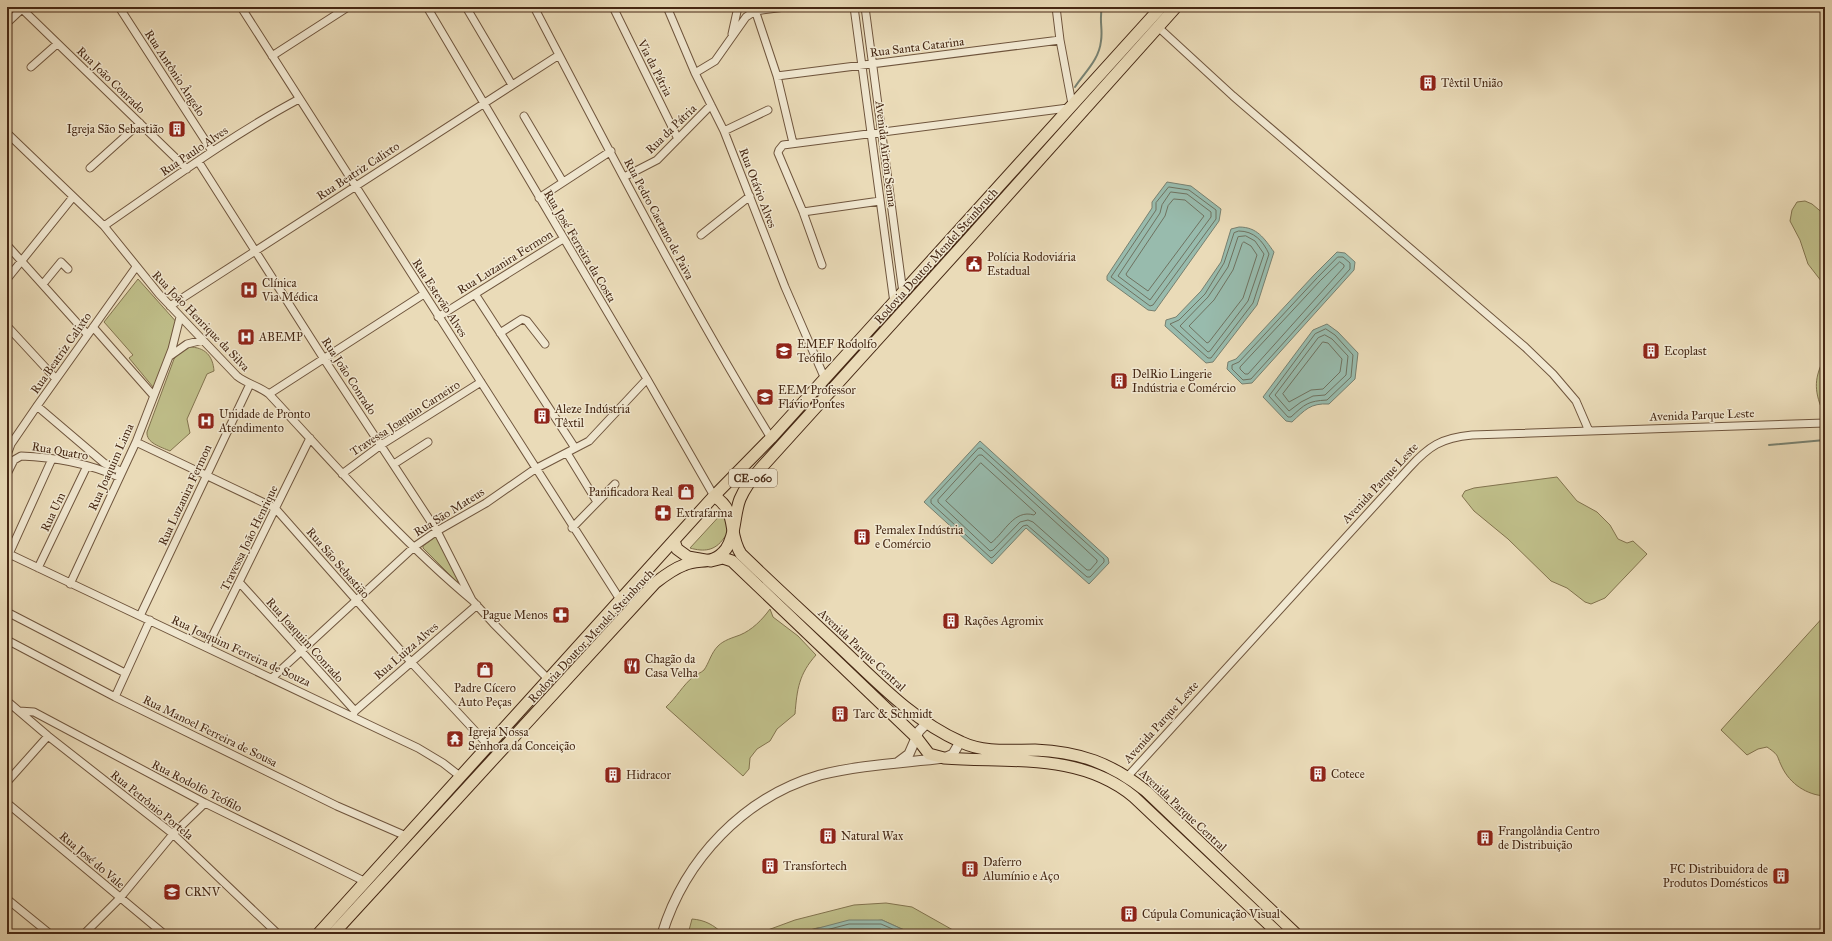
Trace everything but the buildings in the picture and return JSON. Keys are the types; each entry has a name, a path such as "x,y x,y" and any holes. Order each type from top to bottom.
{"main road":[{"name":"Rodovia Doutor Mendel Steinbruch","path":"318,934 621,602 714,496 771,438 825,379 1161,7"},
{"name":"Rodovia Doutor Mendel Steinbruch","path":"333,934 655,583 668,573 686,564 711,562 726,549 733,531 740,499 746,488 761,468 1176,7"},
{"name":"Avenida Parque Central","path":"714,496 728,508 736,545 740,554 894,698 911,712 960,742 980,748 1065,753 1097,760 1128,776 1146,791 1296,934"},
{"path":"674,541 677,549 688,557 711,562"},
{"name":"Avenida Parque Central","path":"711,562 723,558 732,561 916,737 929,754 944,758 1054,763 1081,768 1109,779 1121,786 1134,797 1279,934"}],"street":[{"name":"Rua Antônio Ângelo","path":"119,7 212,151"},
{"name":"Rua Estevão Alves","path":"241,7 298,99 355,185 572,528 621,602"},
{"path":"272,56 348,7"},
{"name":"Rua José Ferreira da Costa","path":"427,7 647,379 714,496"},
{"path":"466,7 512,85"},
{"name":"Rua Pedro Caetano de Paiva","path":"534,7 694,307 737,383 771,438"},
{"name":"Via da Pátria","path":"613,7 678,139"},
{"name":"Rua Otávio Alves","path":"667,7 696,73 724,131 785,287 825,379"},
{"path":"732,34 738,7"},
{"path":"696,73 715,61 742,20 755,9 784,7"},
{"name":"Avenida Airton Senna","path":"854,7 863,64 894,303"},
{"name":"Avenida Airton Senna","path":"865,7 903,292"},
{"path":"822,265 778,150 783,145 793,143 872,134 1070,106 1056,7"},
{"path":"7,23 22,8"},
{"name":"Rua João Conrado","path":"22,8 57,44 187,169"},
{"path":"755,9 777,76 793,143"},
{"path":"1158,27 1233,96 1526,347 1553,374 1576,401 1589,431"},
{"name":"Rua Santa Catarina","path":"777,76 1060,40"},
{"path":"31,67 57,44"},
{"name":"Rua Beatriz Calixto","path":"170,306 355,185 559,55"},
{"name":"Rua Paulo Alves","path":"104,226 212,151 298,99"},
{"name":"Rua da Pátria","path":"624,177 657,160 711,105"},
{"path":"724,131 768,110"},
{"path":"524,116 563,182"},
{"path":"90,168 140,123"},
{"name":"Rua João Henrique da Silva","path":"7,133 104,226 136,267 170,306 237,376 250,384 260,387 269,394 342,474 443,576 475,602 549,680"},
{"path":"539,198 611,151"},
{"name":"Rua João Conrado","path":"198,161 437,531 475,602"},
{"path":"879,188 888,186"},
{"path":"701,235 750,196"},
{"path":"7,279 73,197"},
{"path":"803,212 880,201"},
{"name":"Rua Luzanira Fermon","path":"438,317 563,239"},
{"path":"7,245 87,334"},
{"path":"43,284 61,262 68,269"},
{"name":"Rua Beatriz Calixto","path":"7,455 11,444 37,406 136,267"},
{"path":"269,394 424,294"},
{"path":"475,294 575,448"},
{"name":"Rua Joaquim Lima","path":"70,584 136,442 168,358 180,317"},
{"path":"500,333 522,319 527,322 545,344"},
{"path":"7,326 56,379"},
{"path":"93,327 153,395"},
{"path":"168,358 174,352 187,344 203,340"},
{"name":"Rua São Mateus","path":"272,678 300,650 357,601 414,547 437,531 486,503 535,469 567,453 593,437 647,379"},
{"name":"Travessa Joaquin Carneiro","path":"342,474 381,445 481,382"},
{"name":"Rua Luzanira Fermon","path":"140,616 250,384"},
{"path":"37,406 100,459 121,474"},
{"name":"Avenida Parque Leste","path":"1128,776 1427,449 1447,439 1459,436 1825,423"},
{"name":"Travessa João Henrique","path":"207,648 240,584 275,508 310,438"},
{"name":"Rua São Sebastião","path":"136,442 275,508 410,661 489,746"},
{"path":"394,464 428,442"},
{"path":"567,453 597,502"},
{"name":"Rua Quatro","path":"7,473 19,456 52,459 121,474"},
{"path":"8,554 52,459"},
{"name":"Rua Um","path":"38,568 87,466"},
{"path":"572,528 614,484"},
{"name":"Rua Joaquim Ferreira de Souza","path":"8,554 207,648 354,714 432,756 461,777"},
{"name":"Rua Joaquim Conrado","path":"240,584 300,650 354,714"},
{"name":"Rua Luiza Alves","path":"354,714 475,602"},
{"path":"7,612 125,672"},
{"path":"115,696 150,620"},
{"name":"Rua Manoel Ferreira de Sousa","path":"7,640 115,696 337,806 406,836"},
{"name":"Rua Petrônio Portela","path":"7,701 48,736 173,834 278,934"},
{"name":"Rua Rodolfo Teófilo","path":"18,711 34,712 205,803 366,882"},
{"path":"894,764 907,756 919,731 927,723"},
{"path":"7,782 48,736"},
{"path":"662,934 676,897 694,867 718,836 744,813 782,790 807,780 838,772 944,758 953,754 960,742"},
{"name":"Rua José do Vale","path":"7,803 164,934"},
{"path":"84,934 120,898 173,834 205,803"},
{"path":"7,899 50,934"}],"shaded area":[{"path":"1805,201 1812,204 1825,215 1825,286 1808,264 1800,240 1790,221 1792,210 1797,202"},
{"path":"138,279 179,325 157,385 153,387 129,358 133,355 104,322"},
{"path":"189,347 195,347 207,353 212,361 214,371 207,374 187,419 190,433 170,451 151,442 147,436 147,432 174,359 178,354"},
{"path":"1825,356 1825,409 1821,407 1816,387 1819,369"},
{"path":"1557,477 1577,501 1597,512 1610,525 1618,539 1627,543 1633,541 1647,554 1605,598 1591,604 1585,602 1567,588 1551,581 1508,539 1474,511 1462,496 1465,491 1474,488"},
{"path":"724,511 728,520 729,528 727,534 721,542 713,548 705,550 690,548"},
{"path":"435,537 437,538 462,587 423,548 423,546"},
{"path":"770,609 773,617 798,636 816,655 802,675 798,689 795,714 777,729 770,741 757,749 750,758 749,769 743,776 666,707 689,680 704,670 720,644 749,630 760,621"},
{"path":"1825,615 1825,796 1806,791 1794,783 1785,773 1776,754 1767,747 1758,749 1747,755 1721,730"},
{"path":"886,903 912,907 960,934 913,934 882,920 817,928 796,934 757,934 795,920 854,905"},
{"path":"692,919 701,920 716,928 723,934 688,934"}],"water":[{"path":"1167,182 1191,186 1221,209 1219,221 1155,311 1148,310 1107,280 1107,276 1152,208 1152,202"},
{"path":"1239,227 1251,229 1260,234 1274,252 1257,305 1213,362 1206,363 1165,326 1166,320 1176,317 1201,291 1221,262 1231,229"},
{"path":"1337,252 1345,253 1355,262 1354,270 1252,383 1242,384 1227,369 1228,362 1236,359"},
{"path":"1327,324 1338,332 1358,353 1355,379 1329,404 1312,406 1292,422 1286,421 1263,397 1313,330"},
{"path":"980,441 1108,558 1109,563 1089,584 1026,528 992,564 924,502"},
{"path":"849,920 882,920 913,934 796,934"}],"waterway":[{"path":"1075,87 1098,54 1101,37 1102,7"},
{"path":"1769,445 1825,440"}],"place":[{"name":"Têxtil União","path":"1428,83"},
{"name":"Igreja São Sebastião","path":"177,129"},
{"name":"Polícia Rodoviária Estadual","path":"974,264"},
{"name":"Clínica Via Médica","path":"249,290"},
{"name":"ABEMP","path":"246,337"},
{"name":"EMEF Rodolfo Teófilo","path":"784,351"},
{"name":"Ecoplast","path":"1651,351"},
{"name":"DelRio Lingerie Indústria e Comércio","path":"1119,381"},
{"name":"EEM Professor Flávio Pontes","path":"765,397"},
{"name":"Aleze Indústria Têxtil","path":"542,416"},
{"name":"Unidade de Pronto Atendimento","path":"206,421"},
{"name":"Panificadora Real","path":"686,492"},
{"name":"Extrafarma","path":"663,513"},
{"name":"Pemalex Indústria e Comércio","path":"862,537"},
{"name":"Pague Menos","path":"561,615"},
{"name":"Rações Agromix","path":"951,621"},
{"name":"Chagão da Casa Velha","path":"632,666"},
{"name":"Padre Cícero Auto Peças","path":"485,670"},
{"name":"Tarc & Schmidt","path":"840,714"},
{"name":"Igreja Nossa Senhora da Conceição","path":"455,739"},
{"name":"Cotece","path":"1318,774"},
{"name":"Hidracor","path":"613,775"},
{"name":"Natural Wax","path":"828,836"},
{"name":"Frangolândia Centro de Distribuição","path":"1485,838"},
{"name":"Transfortech","path":"770,866"},
{"name":"Daferro Alumínio e Aço","path":"970,869"},
{"name":"FC Distribuidora de Produtos Domésticos","path":"1781,876"},
{"name":"CRNV","path":"172,892"},
{"name":"Cúpula Comunicação Visual","path":"1129,914"}]}
